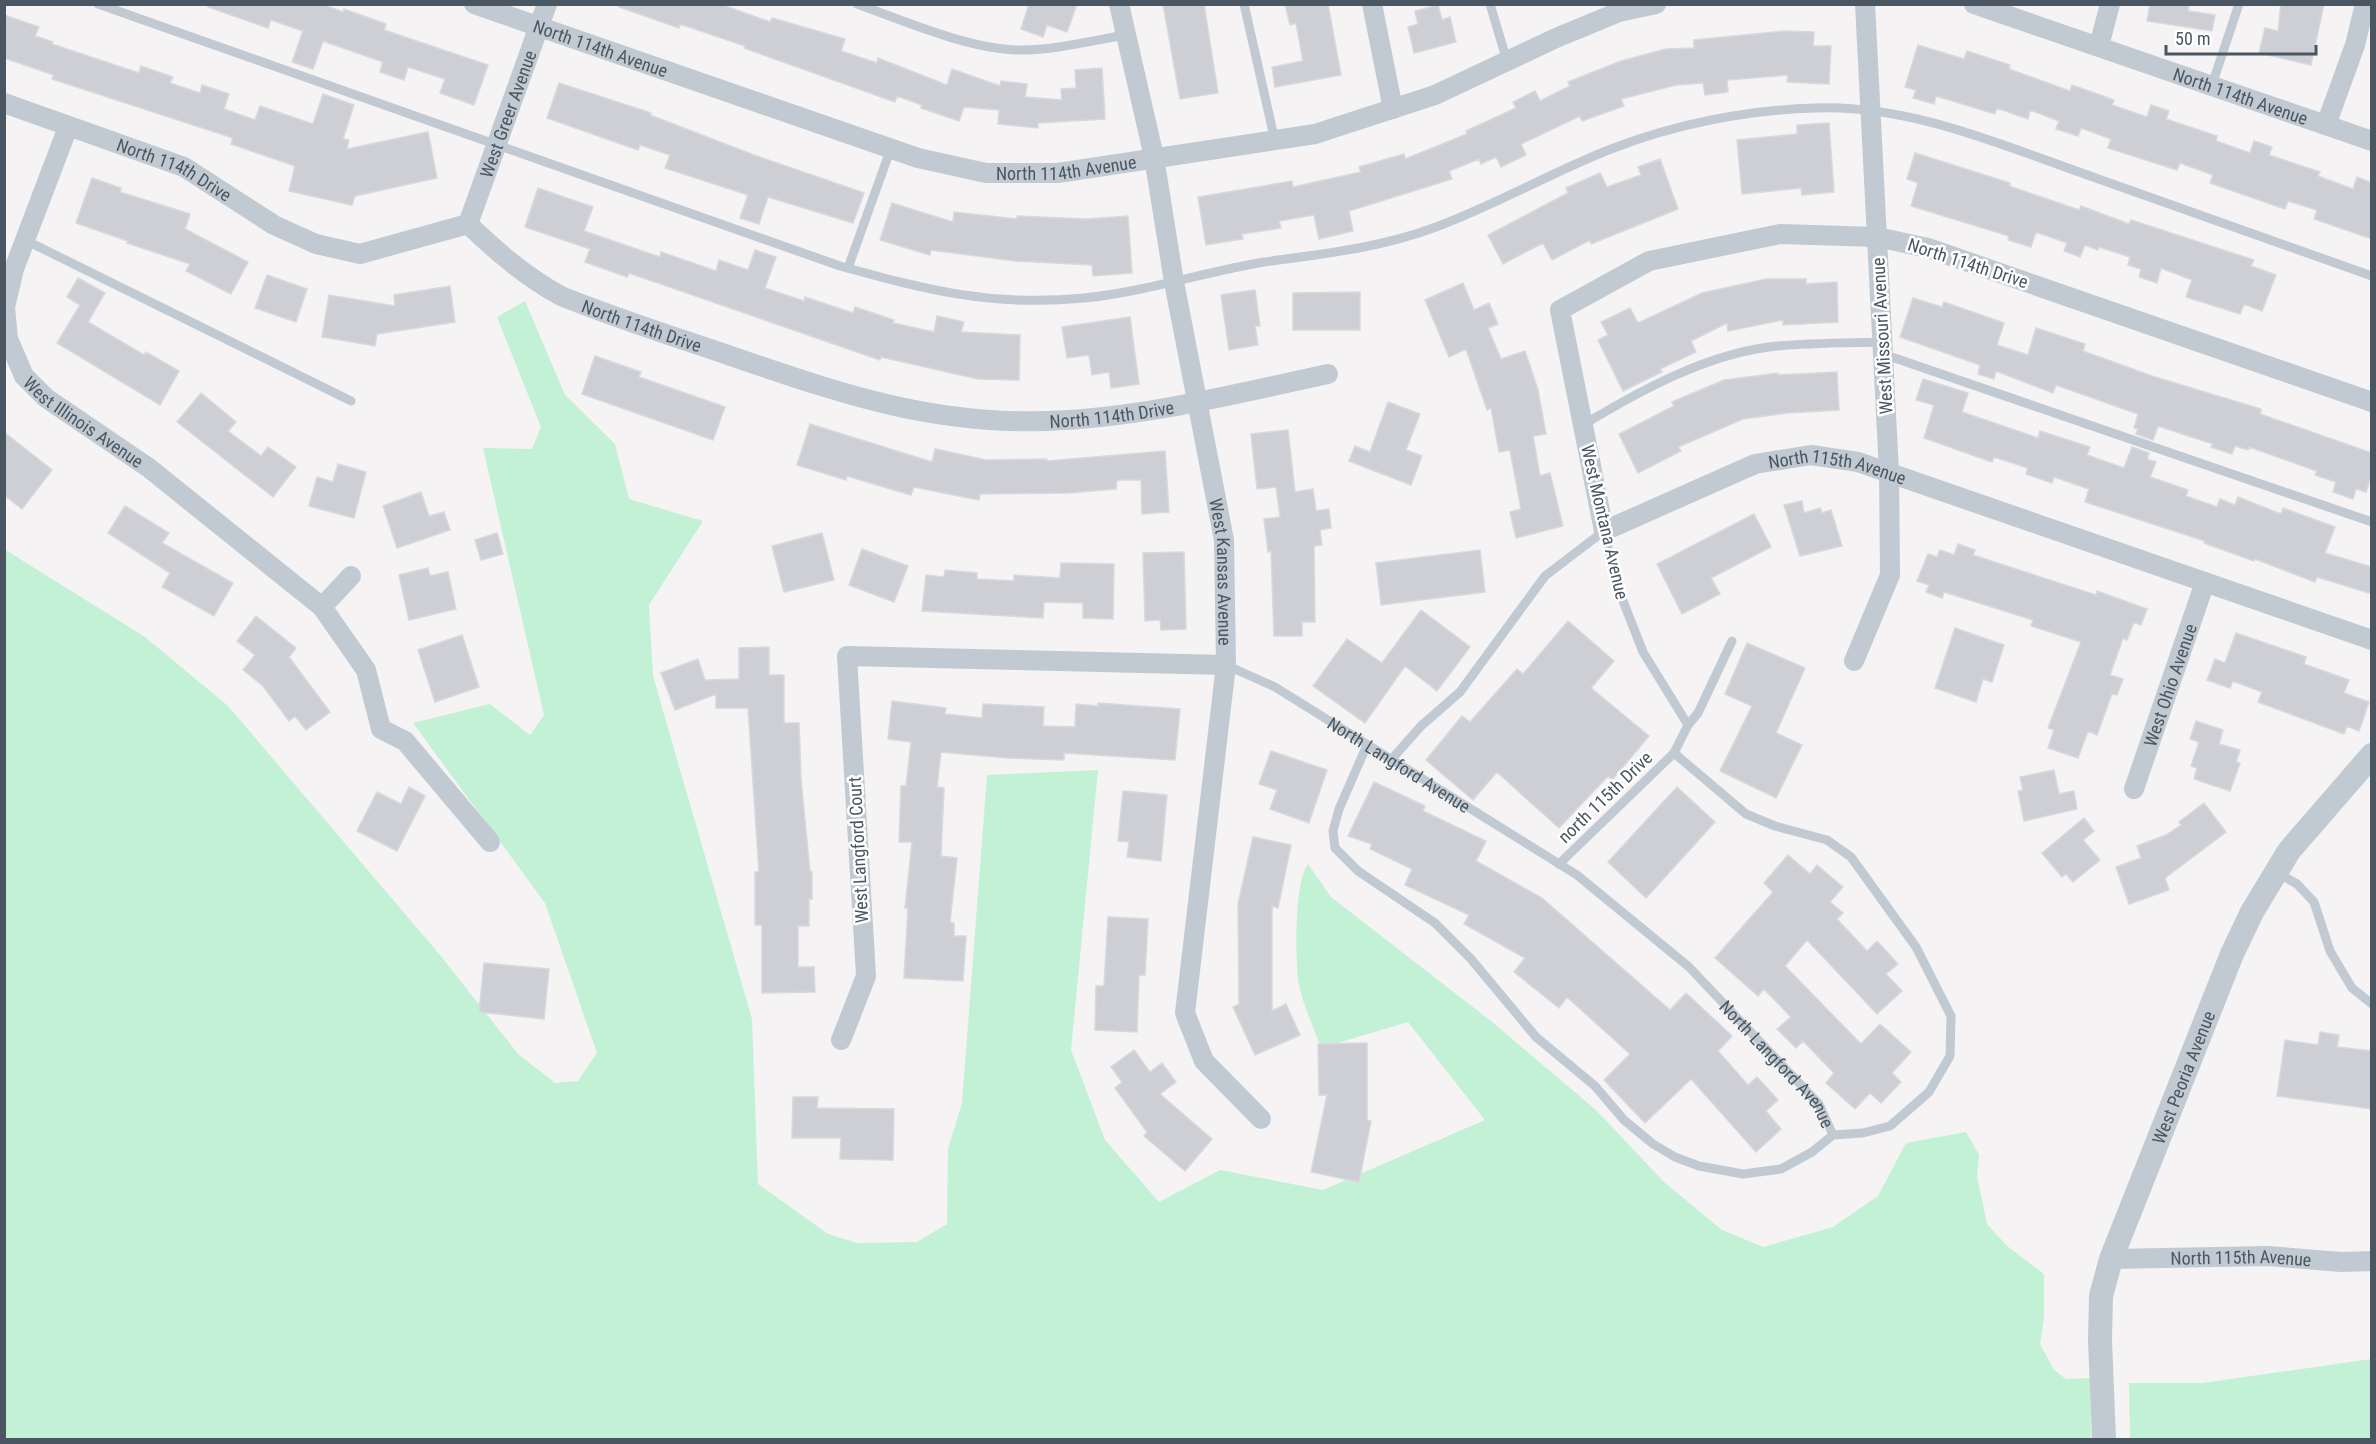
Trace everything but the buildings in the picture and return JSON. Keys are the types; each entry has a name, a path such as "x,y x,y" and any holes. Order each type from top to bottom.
{"street":[{"name":"North 114th Avenue","path":"474,4 891,148 950,166 1018,175 1096,169 1154,157 1315,134 1445,91 1618,8 1656,4"},
{"name":"West Greer Avenue","path":"468,224 547,4"},
{"name":"West Kansas Avenue","path":"1119,4 1154,157 1174,282 1224,540 1226,665 1185,1013 1204,1061 1261,1119"},
{"path":"1372,4 1394,109"},
{"name":"West Missouri Avenue","path":"1854,661 1890,575 1889,472 1864,4"},
{"name":"North 114th Avenue","path":"1974,4 1993,8 2372,141"},
{"path":"2099,46 2110,4"},
{"path":"2326,125 2355,45 2365,4"},
{"name":"North 114th Drive","path":"4,103 184,167 274,225 316,244 360,254 468,224 504,258 533,281 561,296 604,313 874,403 958,418 1044,421 1089,419 1197,403 1328,374"},
{"name":"West Illinois Avenue","path":"68,127 14,269 5,307 8,339 24,376 46,398 149,468 322,607 366,670 381,729 405,741 490,842"},
{"name":"North 114th Drive","path":"1560,310 1649,261 1780,234 1876,237 1928,248 2372,402"},
{"name":"West Montana Avenue","path":"1560,310 1604,531"},
{"name":"North 115th Avenue","path":"1604,531 1755,464 1810,455 1858,462 1889,472 2372,640"},
{"path":"322,607 351,576"},
{"name":"West Ohio Avenue","path":"2134,789 2205,582"},
{"name":"North Langford Avenue","path":"847,656 1226,665"},
{"name":"West Langford Court","path":"841,1040 866,976 847,656"},
{"name":"West Peoria Avenue","path":"2104,1440 2100,1340 2101,1296 2111,1260 2232,954 2289,851 2372,755"},
{"name":"North 115th Avenue","path":"2111,1260 2268,1256 2341,1262 2372,1261"}],"lane":[{"path":"98,4 848,268 923,289 1009,300 1084,298 1261,263 1337,253 1430,229 1499,201 1607,151 1677,129 1778,111 1817,108 1870,112 1908,118 1987,139 2372,276"},
{"path":"857,4 948,36 1005,49 1038,49 1125,35"},
{"path":"1244,4 1275,141"},
{"path":"1490,4 1507,61"},
{"path":"2212,85 2239,4"},
{"path":"848,268 891,148"},
{"path":"25,240 351,401"},
{"path":"1583,425 1671,378 1723,357 1775,346 1883,348 2372,522"},
{"name":"West Montana Avenue","path":"1604,531 1616,583 1643,652 1688,725"},
{"name":"North 115th Avenue","path":"1391,760 1421,726 1460,692 1545,576 1604,531"},
{"path":"1367,745 1339,809 1333,831 1335,848 1358,871 1435,923 1471,959 1536,1037 1595,1086 1623,1120 1653,1144 1676,1157 1699,1166 1743,1174 1781,1169 1812,1152 1833,1134 1863,1133 1890,1126 1929,1092 1950,1056 1951,1016 1916,947 1851,857 1827,840 1775,826 1746,814 1674,753 1688,725 1698,714 1732,641"},
{"name":"North Langford Avenue","path":"1226,665 1275,687 1577,875 1689,967 1819,1104 1833,1134"},
{"name":"north 115th Drive","path":"1559,864 1674,753"},
{"path":"2276,872 2297,884 2314,902 2330,951 2352,988 2372,1005"}],"green space":[{"path":"525,301 565,395 615,444 629,499 703,521 649,605 653,676 752,1019 758,1184 828,1234 857,1243 917,1242 947,1224 948,1149 962,1103 987,775 1098,770 1071,1050 1105,1140 1159,1202 1220,1170 1323,1190 1485,1120 1408,1022 1321,1048 1304,1002 1298,975 1296,942 1298,904 1303,873 1308,864 1331,897 1491,1021 1597,1111 1664,1182 1722,1230 1763,1247 1833,1227 1878,1196 1906,1143 1966,1132 1979,1155 1977,1176 1987,1224 2007,1246 2044,1274 2044,1318 2040,1344 2054,1370 2066,1379 2090,1378 2091,1439 5,1439 4,549 145,637 228,706 440,955 518,1054 555,1083 578,1081 597,1053 545,903 413,723 490,704 530,735 544,715 483,448 532,449 541,427 497,317"},
{"path":"2371,1359 2371,1439 2130,1439 2129,1383 2203,1383"}]}
